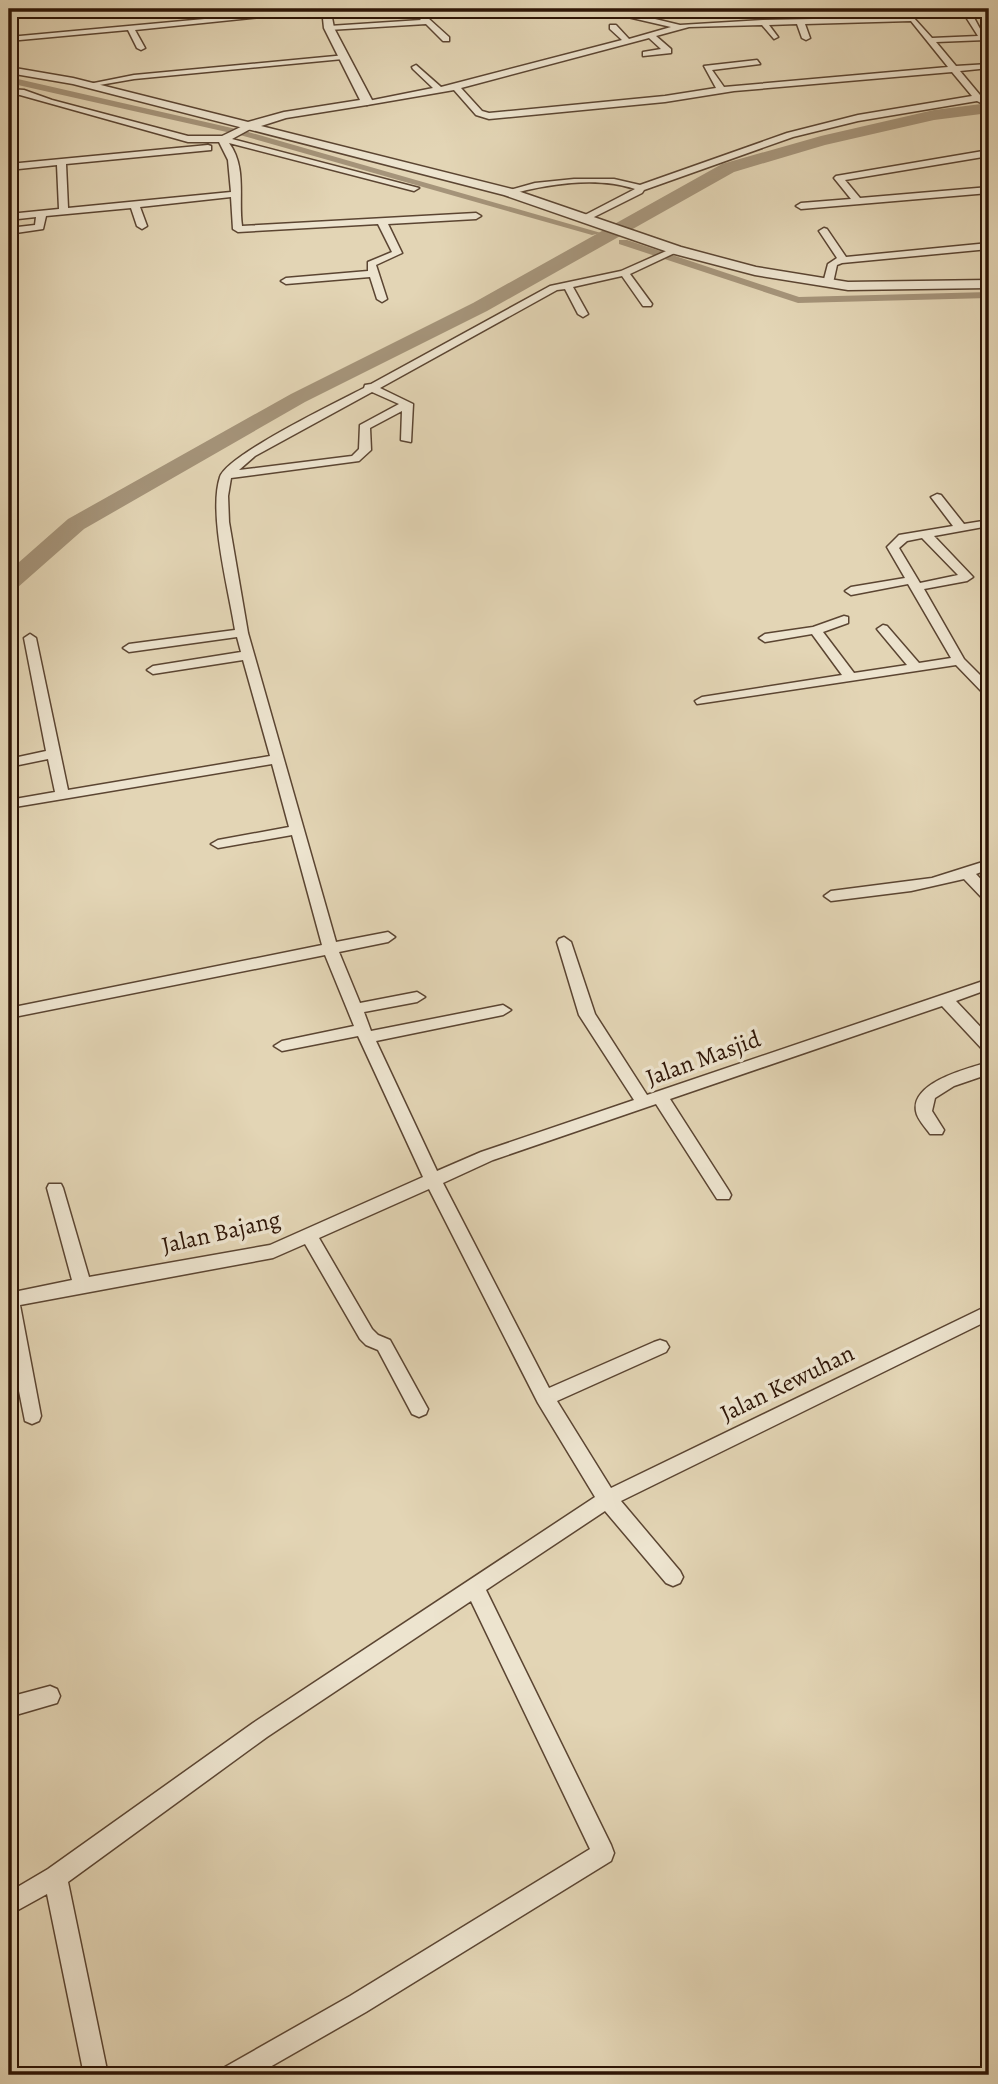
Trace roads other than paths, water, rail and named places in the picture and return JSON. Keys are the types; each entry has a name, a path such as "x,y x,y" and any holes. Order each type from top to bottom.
{"street":[{"path":"9,39 35,40 166,20 328,9 329,28 367,102"},
{"path":"414,9 446,39"},
{"path":"623,9 624,14 681,27"},
{"path":"913,19 916,9"},
{"path":"930,40 983,38 968,14"},
{"path":"9,167 207,148 225,141 247,126 284,114 456,87 681,27 763,22 913,19"},
{"path":"913,19 977,97 989,104"},
{"path":"329,28 426,22"},
{"path":"763,22 774,37"},
{"path":"800,22 806,38"},
{"path":"130,27 141,48"},
{"path":"613,27 628,42"},
{"path":"646,54 668,51 651,36"},
{"path":"563,45 573,55"},
{"path":"88,85 134,76 343,57"},
{"path":"722,89 707,68 757,62"},
{"path":"456,87 479,113 485,116 653,101 722,89 989,66"},
{"path":"416,67 439,90"},
{"path":"9,69 88,85 247,126 515,189 631,234 667,254 828,283 878,287 989,284"},
{"path":"9,92 21,92 188,139 225,141 414,188"},
{"path":"586,218 626,200 640,188 790,135 858,118 989,96"},
{"path":"225,141 237,194 238,229 476,216"},
{"path":"858,201 839,178 989,153"},
{"path":"61,163 64,211"},
{"path":"515,189 607,182 624,182 640,188"},
{"path":"801,206 989,190"},
{"path":"9,217 237,194"},
{"path":"134,204 142,226"},
{"path":"9,231 40,227 41,214"},
{"path":"382,222 397,253 371,264 382,299"},
{"path":"824,231 843,259"},
{"path":"828,283 833,264 843,259 989,246"},
{"path":"667,254 624,273 554,288 369,387 251,454 226,475 222,496 223,522 248,655 330,947 364,1033 433,1180 545,1398 607,1499 673,1577"},
{"path":"624,273 647,304"},
{"path":"286,281 374,274"},
{"path":"567,284 583,314"},
{"path":"369,387 408,404"},
{"path":"407,440 408,404"},
{"path":"226,475 355,459 365,450 364,427 408,404"},
{"path":"937,496 960,527"},
{"path":"989,523 902,538 893,547 959,661 989,691"},
{"path":"850,591 967,577 925,534"},
{"path":"765,638 815,631 844,620"},
{"path":"883,629 916,668"},
{"path":"815,631 851,678"},
{"path":"129,648 242,632"},
{"path":"30,639 62,795"},
{"path":"153,670 248,655"},
{"path":"702,701 959,661"},
{"path":"9,763 54,754"},
{"path":"9,804 277,759"},
{"path":"218,844 297,830"},
{"path":"831,896 879,892 968,874 989,864"},
{"path":"968,874 989,897"},
{"path":"9,1013 388,937"},
{"path":"564,942 587,1015 644,1103"},
{"name":"Jalan Masjid","path":"433,1180 487,1156 989,984"},
{"path":"354,1009 417,997"},
{"path":"944,998 989,1046"},
{"path":"282,1046 503,1010"},
{"path":"936,1130 924,1113 924,1104 931,1093 940,1085 989,1068"},
{"path":"660,1097 723,1195"},
{"name":"Jalan Bajang","path":"9,1300 252,1257 310,1237 433,1180"},
{"path":"55,1188 82,1285"},
{"path":"310,1237 366,1334 384,1346 419,1409"},
{"path":"9,1300 32,1416"},
{"name":"Jalan Kewuhan","path":"56,1877 260,1730 607,1499 989,1312"},
{"path":"545,1398 660,1347"},
{"path":"233,2075 358,2004 603,1853 474,1586"},
{"path":"9,1707 50,1696"},
{"path":"9,1904 56,1877 96,2075"}],"waterway":[{"path":"9,80 242,133 596,233"},
{"path":"9,583 76,524 298,398 480,307 728,168 821,141 934,115 989,108"},
{"path":"623,242 798,300 989,295"}]}
